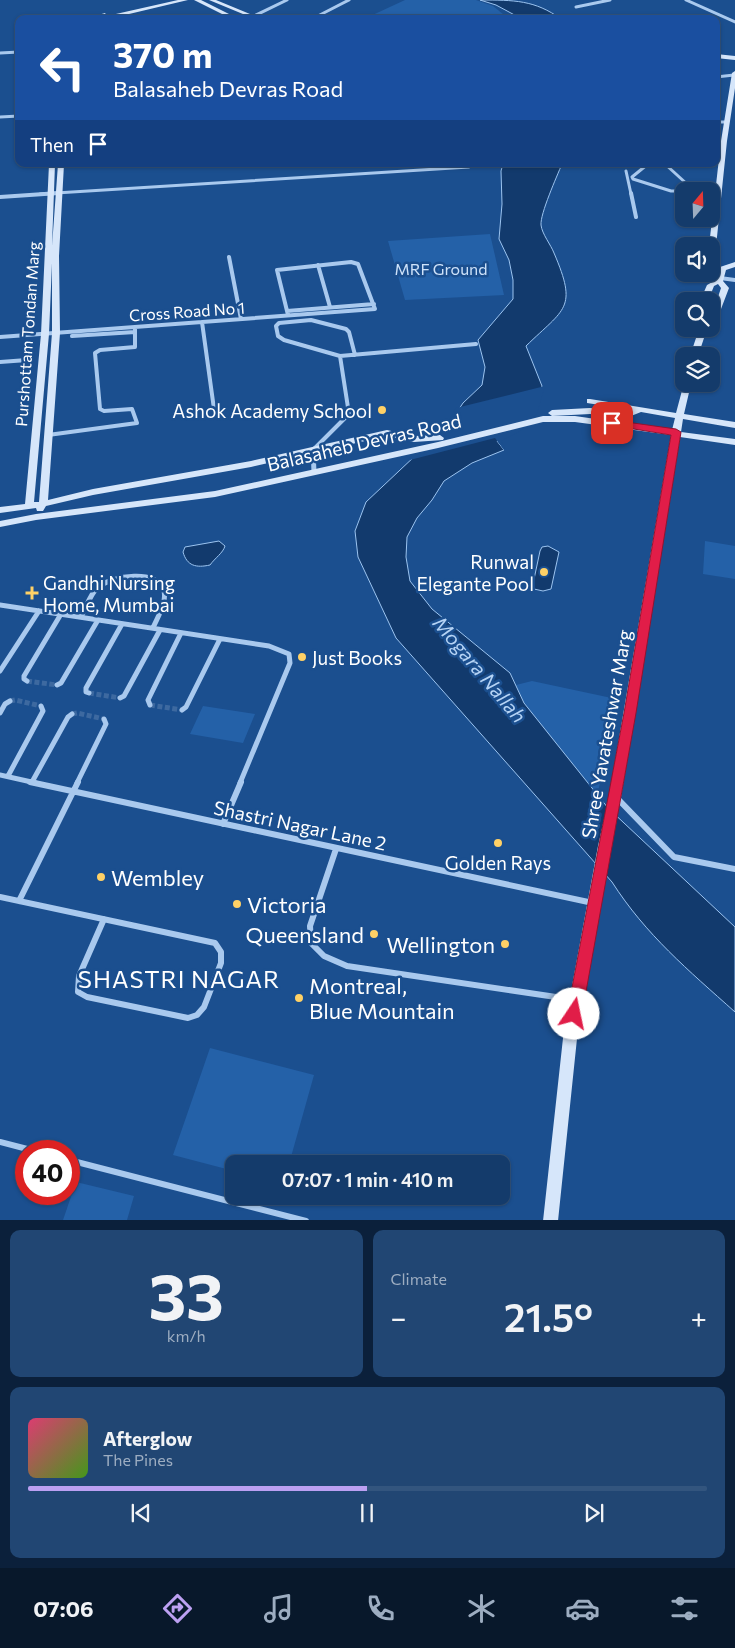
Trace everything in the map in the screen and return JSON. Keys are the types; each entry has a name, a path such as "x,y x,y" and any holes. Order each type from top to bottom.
{"main road":[{"path":"104,15 170,0"},
{"path":"118,15 185,0"},
{"path":"197,0 230,15"},
{"path":"212,0 247,15"},
{"path":"720,55 735,56"},
{"path":"720,191 726,122 735,74"},
{"name":"Purshottam Tondan Marg","path":"43,504 56,333 55,193 52,167"},
{"name":"Purshottam Tondan Marg","path":"29,506 45,334 55,193 60,167"},
{"path":"723,269 735,264"},
{"path":"720,266 723,269"},
{"path":"720,302 725,288 720,279 723,269"},
{"path":"708,292 711,285 716,282"},
{"name":"Shree Yavateshwar Marg","path":"550,1220 571,1028 614,801 676,432 685,392"},
{"path":"590,401 735,425"},
{"path":"438,442 526,416 567,411 590,411 626,415 641,409"},
{"name":"Balasaheb Devras Road","path":"0,524 36,517 215,494 543,419 575,418 735,442"},
{"name":"Balasaheb Devras Road","path":"29,506 93,492 251,464 387,433 438,442"},
{"path":"32,469 45,468"},
{"path":"0,510 29,506 36,517 43,504"}],"street":[{"path":"256,15 287,0"},
{"path":"320,15 349,0"},
{"path":"576,7 610,0"},
{"path":"686,0 719,15"},
{"path":"720,15 735,22"},
{"path":"0,53 15,52"},
{"path":"720,76 735,74"},
{"path":"0,117 15,116"},
{"path":"720,122 726,122"},
{"path":"0,197 469,167"},
{"path":"644,167 632,177 633,179 675,190"},
{"path":"671,167 685,182"},
{"path":"626,170 636,217"},
{"path":"229,258 241,319"},
{"path":"351,262 358,264 375,306 330,307 288,313 277,270 318,265 351,262"},
{"path":"318,265 330,307"},
{"path":"720,279 735,280"},
{"name":"Cross Road No 1","path":"0,337 135,330 288,313 375,306"},
{"path":"356,355 349,332 346,329 311,320 280,323 276,326 278,336 284,340 340,356 356,355 476,344"},
{"path":"202,322 214,409"},
{"path":"48,435 137,423 132,409 104,411 100,409 95,354 100,350 135,346 135,330 72,336"},
{"path":"314,472 313,450 349,414 340,356"},
{"path":"0,362 27,360"},
{"path":"81,617 97,588 124,577 138,576 159,584 164,590 164,597 153,628"},
{"path":"1,606 269,646 289,654 290,663 223,824"},
{"path":"0,671 39,611"},
{"path":"27,681 24,679 24,676 61,614"},
{"path":"57,685 61,683 98,620"},
{"path":"89,694 86,692 86,688 122,624"},
{"path":"120,698 124,696 160,630"},
{"path":"150,705 148,700 181,633"},
{"path":"182,710 186,707 220,639"},
{"path":"0,712 5,704 10,701"},
{"path":"8,776 43,711 41,706"},
{"path":"32,782 68,717 72,714"},
{"path":"20,901 106,724 104,719"},
{"name":"Shastri Nagar Lane 2","path":"0,775 595,903"},
{"path":"614,801 674,857 735,870"},
{"path":"336,848 310,926 311,943 324,956 347,966 577,1000"},
{"path":"0,897 20,901 104,919 215,943 221,952 222,963 204,1007 197,1015 188,1018 87,997 78,992 79,976 104,919"},
{"path":"0,1142 15,1146"},
{"path":"80,1163 306,1220"}],"green space":[{"path":"405,0 476,0 493,6 504,15 373,15"},
{"name":"MRF Ground","path":"490,234 504,295 405,300 388,241"},
{"path":"705,541 735,546 735,579 703,574"},
{"path":"532,681 621,700 597,795 524,703 516,685"},
{"path":"203,706 255,714 243,743 190,734"},
{"path":"210,1048 314,1075 292,1155 225,1155 225,1169 173,1155"},
{"path":"80,1183 134,1196 127,1220 63,1220 68,1205 80,1205"}],"water":[{"path":"480,0 524,2 542,8 554,15 515,15 496,5"},
{"name":"Mogara Nallah","path":"502,167 561,167 546,204 541,225 561,272 566,297 564,306 558,315 526,346 542,386 540,397 497,441 504,450 472,463 444,481 432,500 417,518 407,537 406,557 410,581 432,609 510,673 524,703 608,808 735,927 735,1012 653,935 612,882 396,638 358,557 355,531 366,502 449,424 463,403 482,385 485,367 478,340 513,299 513,280 509,260 499,239 502,204"},
{"path":"219,541 225,546 223,551 210,565 193,565 187,560 183,552 185,547"},
{"name":"Runwal Elegante Pool","path":"548,546 559,552 551,589 543,591 534,589 533,584 540,551 542,547"}],"pier":[{"path":"545,386 537,413 522,430 501,441 506,450 495,438 406,461 447,423 456,408"}],"tunnel":[{"path":"27,681 57,685"},
{"path":"89,693 120,698"},
{"path":"10,701 15,700 41,706"},
{"path":"150,705 182,710"},
{"path":"72,714 77,713 104,719"}],"place":[{"name":"Ashok Academy School","path":"382,410"},
{"name":"Runwal Elegante Pool","path":"544,572"},
{"name":"Gandhi Nursing Home, Mumbai","path":"32,593"},
{"name":"Just Books","path":"302,657"},
{"name":"Golden Rays","path":"498,843"},
{"name":"Wembley","path":"101,877"},
{"name":"Victoria","path":"237,904"},
{"name":"Queensland","path":"374,934"},
{"name":"Wellington","path":"505,944"},
{"name":"Montreal, Blue Mountain","path":"299,998"}],"district":[{"name":"SHASTRI NAGAR","path":"179,978"}],"route":[{"path":"574,1014 599,883 604,846 614,805 676,432 612,423"}]}
